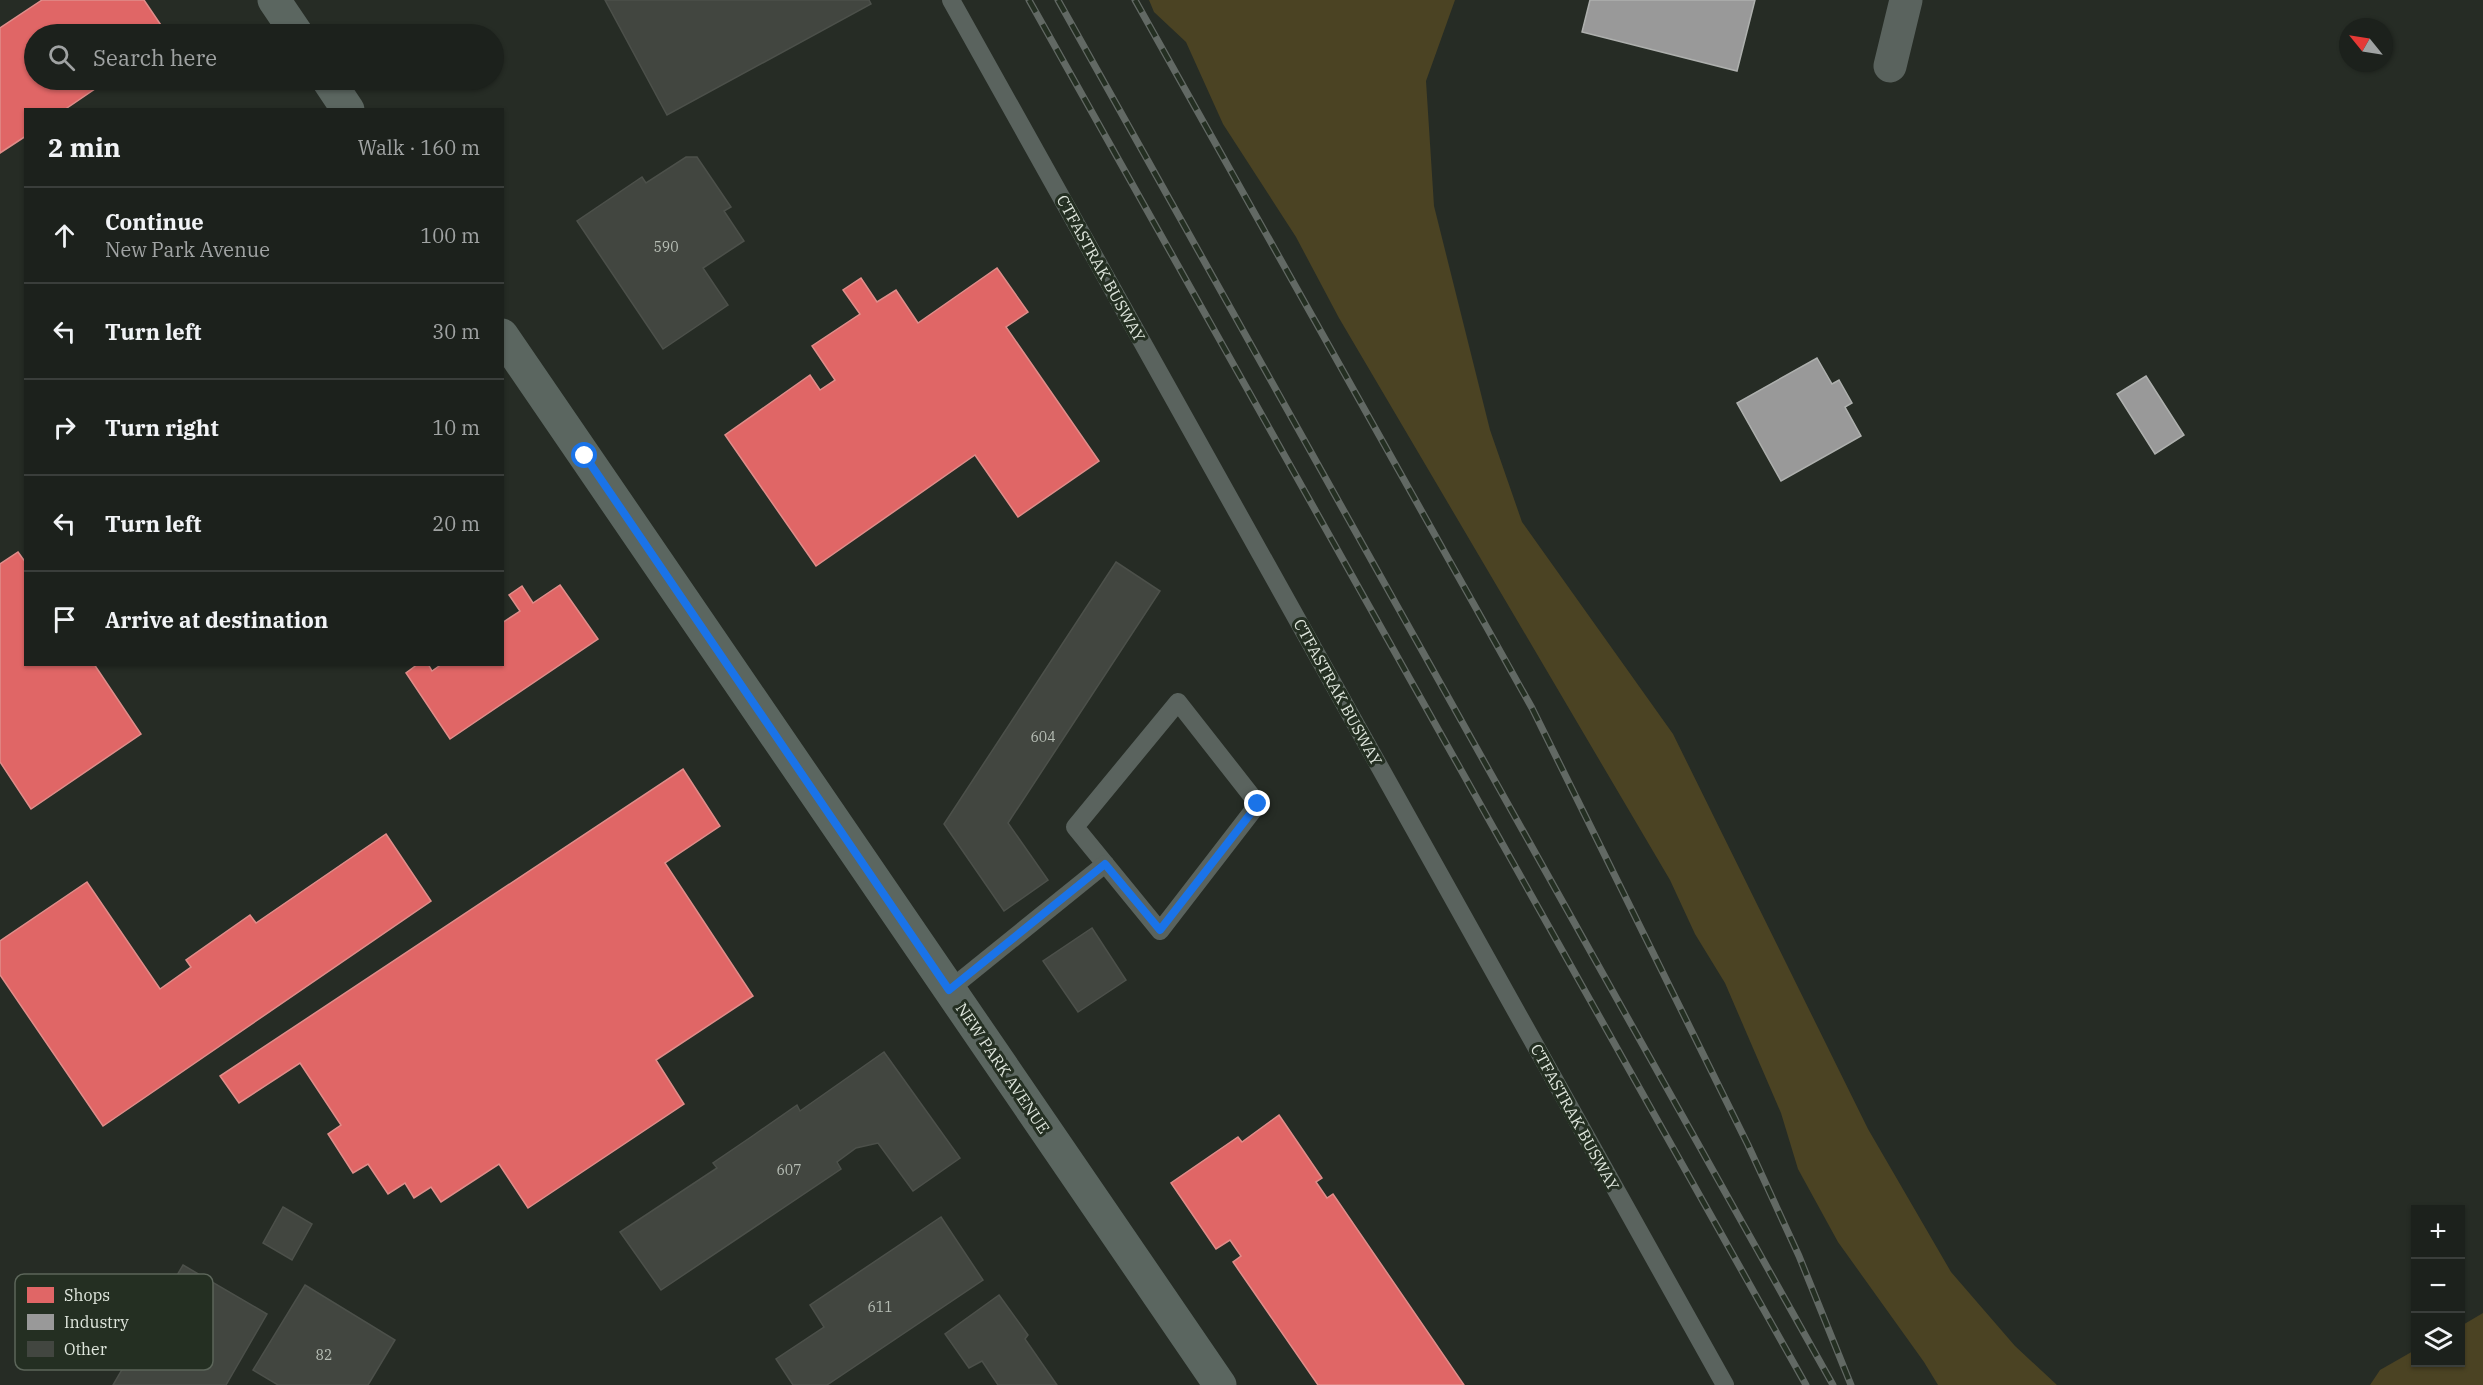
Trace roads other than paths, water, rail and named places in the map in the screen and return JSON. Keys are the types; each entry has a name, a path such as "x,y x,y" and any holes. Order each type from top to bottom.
{"main road":[{"path":"274,0 290,24"},
{"path":"335,90 347,108"},
{"name":"NEW PARK AVENUE","path":"504,338 1220,1385"}],"street":[{"path":"1890,66 1906,0"}],"lane":[{"name":"CTFASTRAK BUSWAY","path":"951,0 1725,1385"},
{"path":"1178,702 1258,804 1160,930 1105,864 1075,827 1178,702"},
{"path":"949,990 1105,864"}],"railway":[{"path":"1029,0 1806,1385"},
{"path":"1058,0 1833,1385"},
{"path":"1135,0 1532,708 1748,1145 1799,1256 1851,1385"}]}
